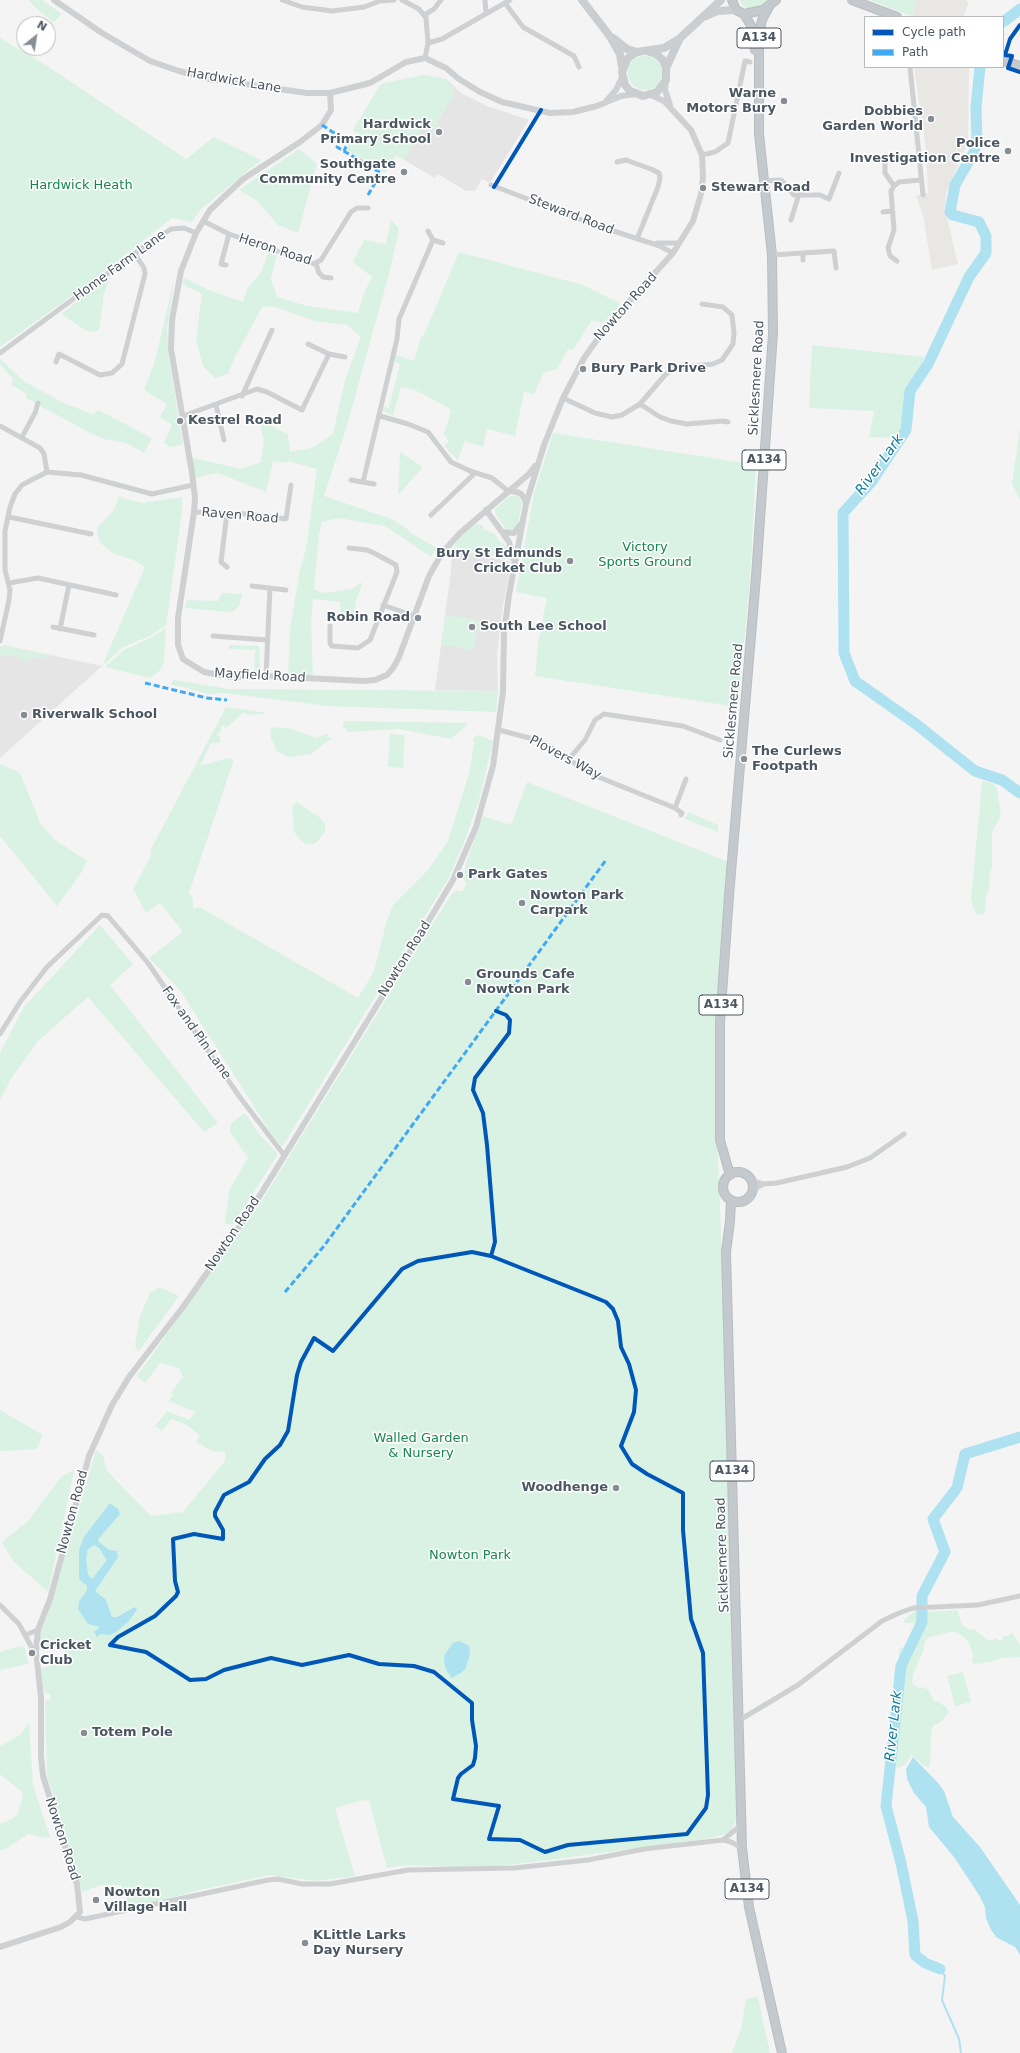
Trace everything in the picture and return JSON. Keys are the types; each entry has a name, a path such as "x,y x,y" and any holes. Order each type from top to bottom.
{"highway":[{"path":"732,0 736,10 744,14 754,13 773,2"},
{"path":"853,0 880,16"},
{"path":"853,0 894,16"},
{"name":"Sicklesmere Road","path":"738,1721 726,1252 730,1221 735,1201 725,1195 723,1187 725,1180 730,1175 720,1140 720,1022 773,334 772,255 759,134 758,73 761,25 773,2"},
{"name":"Sicklesmere Road","path":"744,14 753,29 758,73"},
{"path":"1005,61 1020,66"},
{"name":"Sicklesmere Road","path":"722,1148 732,1166 738,1172 747,1175 752,1180"},
{"path":"730,1175 738,1172"},
{"path":"735,1201 748,1199 753,1190 752,1180"},
{"name":"A134","path":"738,1721 742,1848 749,1907 782,2053"}],"main road":[{"path":"582,0 609,35 620,54 622,77 630,90 636,94 650,95 663,87 666,80 666,68 663,60 656,54 647,51"},
{"path":"609,35 627,49 637,52 664,48 679,39 721,0"},
{"path":"703,17 717,11 736,10"},
{"path":"666,68 679,39"},
{"path":"622,68 628,58 637,52"}],"street":[{"name":"Hardwick Lane","path":"54,0 127,49 150,61 209,79 307,93 330,93 370,83 406,62 425,58"},
{"path":"282,0 302,7 332,11 364,7 380,1 394,0"},
{"path":"402,0 420,9 424,15 428,43 425,58 446,68 480,92 502,102 520,108 550,113 573,112 597,106 621,96 636,94"},
{"path":"424,15 434,9 441,0"},
{"path":"485,0 486,13"},
{"path":"428,43 442,39 510,0"},
{"path":"505,3 523,27 574,56 578,66"},
{"path":"702,155 715,152 728,143 745,61 750,62"},
{"path":"910,68 922,195"},
{"path":"606,101 616,90 622,77"},
{"name":"Nowton Road","path":"666,80 665,90 673,110"},
{"path":"196,233 219,200 242,179 300,142 322,125 331,110 330,93"},
{"name":"Nowton Road","path":"502,532 514,533 519,528 538,462 563,398 584,358 607,326 673,253 692,220 701,194 703,177 702,155 690,130 664,101 650,95"},
{"path":"617,162 626,160 659,172 660,178 658,187 637,239"},
{"path":"885,161 885,173 894,186"},
{"path":"765,181 781,180 794,195 820,195 829,199 839,173"},
{"path":"897,261 890,256 888,248 894,230 891,191 899,182 920,180"},
{"name":"Steward Road","path":"491,185 598,226 652,243 673,253"},
{"path":"791,220 798,194"},
{"name":"Heron Road","path":"203,221 229,234 311,264 316,264 323,257 351,212 357,208 368,208"},
{"path":"883,212 892,211"},
{"name":"Home Farm Lane","path":"0,353 171,229 184,228 196,233"},
{"path":"428,231 433,240 443,243"},
{"name":"Mayfield Road","path":"196,233 181,271 175,296 170,338 173,365 183,416 193,485 194,512 178,618 178,644 183,659 204,672 213,675 364,681 375,680 387,675 393,668 429,576 442,552 451,541 529,474 538,462"},
{"path":"226,266 221,264 229,234"},
{"path":"363,482 380,416 397,339 399,319 433,240"},
{"name":"Steward Road","path":"652,243 679,243"},
{"path":"772,255 834,251 836,268"},
{"path":"803,253 803,260"},
{"path":"56,362 59,354 100,375 112,373 122,364 145,274 144,268 135,254"},
{"path":"316,264 319,273 323,277 331,278"},
{"path":"563,398 595,413 612,417 627,412 640,404 665,375 674,368 718,362 729,352 734,333 732,315 723,307 708,308 702,304"},
{"path":"242,396 272,330"},
{"path":"308,344 329,354 345,357"},
{"path":"183,416 242,396 257,389 267,392 302,410 329,354"},
{"path":"22,437 35,413 38,403"},
{"path":"640,404 660,417 671,421 687,424 723,421 728,422"},
{"path":"216,405 224,440"},
{"path":"380,416 408,424 428,432 451,462 475,473 492,478 508,492 517,492 521,494 525,499 526,504"},
{"path":"0,426 40,448 44,454 47,472"},
{"path":"0,641 9,600 8,582 2,561 5,531 10,507 22,485 47,472 81,475 152,494 193,485"},
{"path":"431,515 475,473"},
{"path":"351,480 374,484"},
{"name":"Raven Road","path":"194,512 227,513 286,519 291,485"},
{"name":"Nowton Road","path":"486,510 502,532 512,550 514,564"},
{"path":"227,513 221,562 227,567"},
{"path":"9,517 91,534"},
{"name":"Nowton Road","path":"77,1917 80,1906 77,1884 43,1776 41,1756 41,1698 36,1651 38,1630 50,1599 89,1456 112,1406 129,1378 183,1307 251,1210 453,880 478,821 493,766 504,685 505,627 522,519"},
{"path":"330,626 330,644 332,646 358,648 370,640 397,572 396,566 367,550 349,548"},
{"path":"8,582 38,578 116,595"},
{"path":"60,629 69,585"},
{"path":"252,586 286,590"},
{"path":"266,676 270,588"},
{"path":"383,605 414,616"},
{"path":"53,628 94,635"},
{"path":"213,636 268,640"},
{"path":"569,759 585,740 595,720 604,714 683,726 718,737"},
{"name":"Plovers Way","path":"499,730 537,740 569,759 590,774 675,808 682,813 681,815"},
{"path":"675,808 686,779"},
{"name":"Fox and Pin Lane","path":"0,1034 20,1002 47,967 79,935 102,915 105,915 112,918 148,963 239,1096 284,1155"},
{"path":"752,1180 763,1184 777,1184 847,1167 870,1158 904,1134"},
{"path":"753,1190 763,1184"},
{"path":"738,1721 798,1685 882,1621 899,1613 913,1608 978,1605 1020,1596"},
{"path":"0,1605 15,1619 33,1650 36,1651"},
{"path":"25,1635 38,1630"},
{"path":"723,1840 741,1825"},
{"path":"0,1947 61,1927 77,1917 85,1919 268,1880 278,1879 302,1884 330,1884 408,1870 514,1868 588,1860 644,1849 723,1840 731,1842 742,1848"}],"shaded area":[{"path":"917,0 964,0 969,2 963,16 912,16"},
{"path":"914,68 969,68 968,142 946,193 945,209 958,264 932,270 923,215 916,196 928,193 926,149"},
{"name":"Hardwick Primary School","path":"424,75 446,79 461,93 487,106 529,120 490,183 482,179 475,191 466,191 438,174 435,178 353,130 381,84"},
{"name":"South Lee School","path":"452,548 512,562 503,605 497,655 498,691 435,690 451,571"},
{"name":"Riverwalk School","path":"3,645 102,666 0,758 0,646 3,647"}],"green space":[{"path":"28,0 42,0 62,14 56,20 56,16 46,16"},
{"path":"739,0 770,0 755,8 749,9 744,7"},
{"path":"869,0 917,0 912,16"},
{"name":"Hardwick Heath","path":"0,38 16,47 16,56 30,56 49,67 186,159 214,137 261,160 201,209 192,222 172,218 81,289 0,347"},
{"path":"645,56 657,61 662,73 657,85 645,90 633,85 628,73 633,61"},
{"path":"424,75 446,79 455,93 437,123 439,125 430,131 421,131 404,160 396,155 391,167 389,166 385,173 346,150 353,137 357,139 359,136 360,134 353,130 381,84"},
{"path":"299,149 317,164 298,233 278,225 256,200 239,190"},
{"path":"391,219 399,229 390,270 346,429 324,496 392,519 411,533 437,548 431,557 385,526 339,518 322,522 319,535 314,589 324,593 351,589 363,582 356,601 354,617 341,617 340,602 313,599 311,622 313,679 288,678 290,629 300,570 306,549 317,469 288,461 287,463 273,461 266,492 218,473 193,478 189,457 241,469 261,462 264,440 259,420 288,434 290,452 312,448 333,434 345,380 361,337 347,325 315,321 272,306 262,307 234,359 228,374 215,378 203,366 196,340 202,294 182,284 184,278 180,276 211,291 243,302 247,289 260,274 270,249 277,254 271,279 277,297 307,306 358,313 365,291 372,277 353,262 364,240 386,244"},
{"path":"459,252 583,285 621,304 603,323 592,320 573,350 568,349 557,369 544,372 534,394 524,392 515,436 487,429 483,447 465,441 458,460 444,446 449,442 443,433 451,412 449,408 415,390 401,387 393,416 383,411 384,407 389,408 400,364 394,362 396,355 414,361 421,337 423,337"},
{"path":"175,275 167,328 169,358 183,445 171,447 164,443 172,425 160,417 167,404 144,390 155,361"},
{"path":"111,276 104,294 99,330 93,332 87,331 61,314"},
{"path":"812,345 924,357 908,398 905,419 896,438 869,437 874,411 809,408"},
{"path":"0,359 25,382 64,403 94,415 98,410 152,438 144,453 126,443 104,439 92,434 26,398 27,394 12,385 13,379 0,364"},
{"path":"1020,429 1020,500 1012,483"},
{"name":"Victory Sports Ground","path":"553,433 756,465 750,581 738,707 535,676 539,637 547,598 516,592 534,493"},
{"path":"400,452 423,467 398,495"},
{"path":"510,496 517,496 522,502 518,524 515,528 509,530 505,528 495,513 496,508"},
{"path":"119,497 142,503 182,497 182,511 166,625 150,636 123,647 102,666 145,567 133,560 114,554 99,542 97,528 114,510"},
{"path":"475,524 482,525 484,529 495,534 500,542 506,546 512,560 454,547 459,537"},
{"path":"222,593 242,594 240,604 232,612 185,608 187,600 218,601"},
{"path":"446,615 479,620 474,650 441,645"},
{"path":"166,628 164,662 159,671 150,678 105,667 124,650 152,637"},
{"path":"3,645 56,656 32,658 26,662 13,655 2,655 0,658 0,646 3,647"},
{"path":"229,645 259,646 260,668 254,672 255,650 229,649"},
{"path":"174,680 228,689 498,691 496,712 328,706 224,693 209,694 170,684"},
{"path":"226,707 268,713 252,715 243,713 225,729 225,726 222,726 220,733 217,733 218,736 220,736 220,742 211,743 200,766 228,758 233,759 190,890 188,891 193,899 193,908 199,907 358,998 374,971 386,924 393,905 429,869 448,841 469,773 474,745 473,738 478,735 493,741 479,800 464,843 448,879 282,1147 269,1130 180,990 149,958 183,932 160,903 146,913 133,889 152,854 150,851"},
{"path":"344,721 469,723 451,739 399,729 347,732 347,729 343,728"},
{"path":"270,727 287,728 317,738 328,733 328,737 332,738 311,754 288,757 277,751 271,738"},
{"path":"390,734 405,735 403,768 388,767"},
{"path":"0,764 20,773 40,823 55,840 87,861 81,873 57,906 0,836"},
{"path":"985,781 993,784 997,788 1001,815 992,833 992,867 989,877 990,887 986,896 985,912 983,915 977,914 973,908 971,898 982,782"},
{"name":"Nowton Park","path":"527,782 729,862 717,998 717,1133 734,1568 737,1814 735,1823 730,1831 712,1838 541,1861 498,1866 454,1867 406,1865 387,1868 369,1800 335,1808 355,1876 316,1881 270,1875 199,1890 130,1909 121,1885 101,1885 82,1892 47,1775 45,1703 47,1700 51,1699 50,1694 44,1692 41,1669 68,1659 61,1642 39,1650 39,1638 51,1604 96,1450 103,1456 107,1471 151,1516 183,1512 225,1461 225,1452 212,1451 196,1442 200,1436 187,1425 171,1419 162,1431 155,1426 167,1411 189,1420 195,1412 169,1401 173,1395 171,1393 183,1377 179,1368 160,1363 145,1383 137,1376 256,1210 450,896 455,891 462,891 467,885 463,878 466,863 483,816 511,825"},
{"path":"296,802 319,817 325,823 325,832 315,844 306,844 298,838 294,831 292,807"},
{"path":"688,812 718,825 718,832 685,819"},
{"path":"100,925 133,964 110,985 218,1123 204,1132 88,997 38,1041 12,1077 0,1100 0,1053 24,1007"},
{"path":"245,1113 260,1135 278,1154 233,1225 225,1223 229,1190 248,1158 230,1132 231,1123"},
{"path":"160,1287 179,1296 138,1352 135,1345 140,1316 150,1293"},
{"path":"0,1410 43,1435 37,1449 0,1451"},
{"path":"73,1470 48,1592 13,1561 2,1542 28,1521 61,1477"},
{"path":"957,1610 962,1625 968,1629 975,1630 987,1640 993,1641 994,1638 1001,1641 1004,1636 1009,1636 1012,1632 1020,1646 1020,1657 1000,1658 990,1662 975,1664 972,1662 973,1655 969,1643 963,1636 956,1632 951,1632 929,1637 924,1643 924,1649 913,1674 912,1683 917,1687 922,1687 929,1690 934,1702 937,1701 947,1708 949,1712 942,1721 934,1725 931,1730 930,1767 924,1766 912,1755 904,1765 898,1768 895,1767 896,1687 894,1673 899,1664 899,1649 910,1644 915,1627 914,1623 904,1623 904,1620 915,1611 927,1612"},
{"path":"19,1646 25,1648 28,1664 0,1670 0,1652"},
{"path":"963,1672 971,1702 955,1706 947,1676"},
{"path":"29,1723 33,1785 50,1837 46,1838 28,1834 7,1848 0,1850 0,1824 14,1818 18,1813 23,1796 21,1791 0,1774 0,1746 20,1735"},
{"path":"758,1997 770,2053 732,2053 741,2029 746,1999"}],"water":[{"path":"110,1503 118,1509 120,1514 98,1541 109,1550 117,1551 118,1557 95,1591 106,1600 112,1617 117,1617 135,1607 137,1610 128,1622 116,1632 109,1635 101,1634 97,1637 94,1632 100,1627 88,1624 78,1609 79,1602 87,1590 87,1586 79,1579 79,1550 84,1537","holes":["94,1545 99,1548 107,1560 92,1579 88,1575 86,1558 88,1549"]},
{"path":"459,1641 469,1646 470,1654 465,1670 452,1678 446,1670 444,1662 445,1654 453,1643"},
{"path":"913,1757 939,1784 944,1791 953,1817 980,1847 1020,1905 1020,1955 1015,1947 996,1937 990,1928 986,1918 985,1907 979,1895 954,1857 929,1827 926,1807 914,1793 907,1779 906,1769"}],"waterway":[{"name":"River Lark","path":"1004,21 1020,9"},
{"name":"River Lark","path":"980,68 976,107 977,141 974,152 955,185 950,212 953,215 979,222 986,236 986,253 969,277 928,364 910,391 906,430 872,481 843,513 844,653 855,681 916,724 975,771 1002,780 1020,793"},
{"name":"River Lark","path":"940,1969 925,1963 915,1955 913,1921 901,1863 886,1806 901,1666 922,1622 922,1596 945,1552 933,1519 957,1488 965,1454 1020,1437"},
{"name":"River Lark","path":"940,1969 945,1976 942,2000 959,2039 961,2053"}],"marked path":[{"path":"322,125 348,142 344,151"},
{"path":"342,138 337,147 381,173 368,195"},
{"path":"145,683 207,698 227,700"},
{"path":"285,1292 324,1246 606,860"}],"cycle path":[{"path":"1020,25 1010,39 1005,55 1012,56 1008,68 1020,72"},
{"path":"494,187 541,110"},
{"path":"491,1256 495,1242 487,1145 483,1113 473,1090 475,1078 509,1033 510,1020 506,1015 496,1011"},
{"path":"472,1252 491,1256 589,1295 606,1302 613,1309 618,1321 621,1347 629,1364 636,1390 634,1412 621,1446 632,1464 647,1474 683,1493 683,1530 691,1619 703,1653 708,1795 706,1808 687,1834 568,1845 545,1852 520,1840 489,1839 499,1806 453,1799 458,1778 473,1765 475,1758 476,1746 472,1720 472,1703 434,1672 414,1666 379,1664 349,1655 302,1665 271,1658 224,1670 206,1679 190,1680 146,1652 110,1645 118,1637 155,1616 176,1596 178,1592 175,1581 173,1539 194,1534 223,1539 223,1530 215,1516 215,1512 224,1495 249,1482 265,1459 280,1445 288,1431 297,1375 301,1362 314,1338 333,1351 402,1269 418,1261 472,1252"}],"place":[{"name":"Warne Motors Bury","path":"784,101"},
{"name":"Dobbies Garden World","path":"931,119"},
{"name":"Hardwick Primary School","path":"439,132"},
{"name":"Police Investigation Centre","path":"1008,151"},
{"name":"Southgate Community Centre","path":"404,172"},
{"name":"Stewart Road","path":"703,188"},
{"name":"Bury Park Drive","path":"583,369"},
{"name":"Kestrel Road","path":"180,421"},
{"name":"Bury St Edmunds Cricket Club","path":"570,561"},
{"name":"Robin Road","path":"418,618"},
{"name":"South Lee School","path":"472,627"},
{"name":"Riverwalk School","path":"24,715"},
{"name":"The Curlews Footpath","path":"744,759"},
{"name":"Park Gates","path":"460,875"},
{"name":"Nowton Park Carpark","path":"522,903"},
{"name":"Grounds Cafe Nowton Park","path":"468,982"},
{"name":"Woodhenge","path":"616,1488"},
{"name":"Cricket Club","path":"32,1653"},
{"name":"Totem Pole","path":"84,1733"},
{"name":"Nowton Village Hall","path":"96,1900"},
{"name":"KLittle Larks Day Nursery","path":"305,1943"}],"park label":[{"name":"Walled Garden & Nursery","path":"421,1446"}]}
